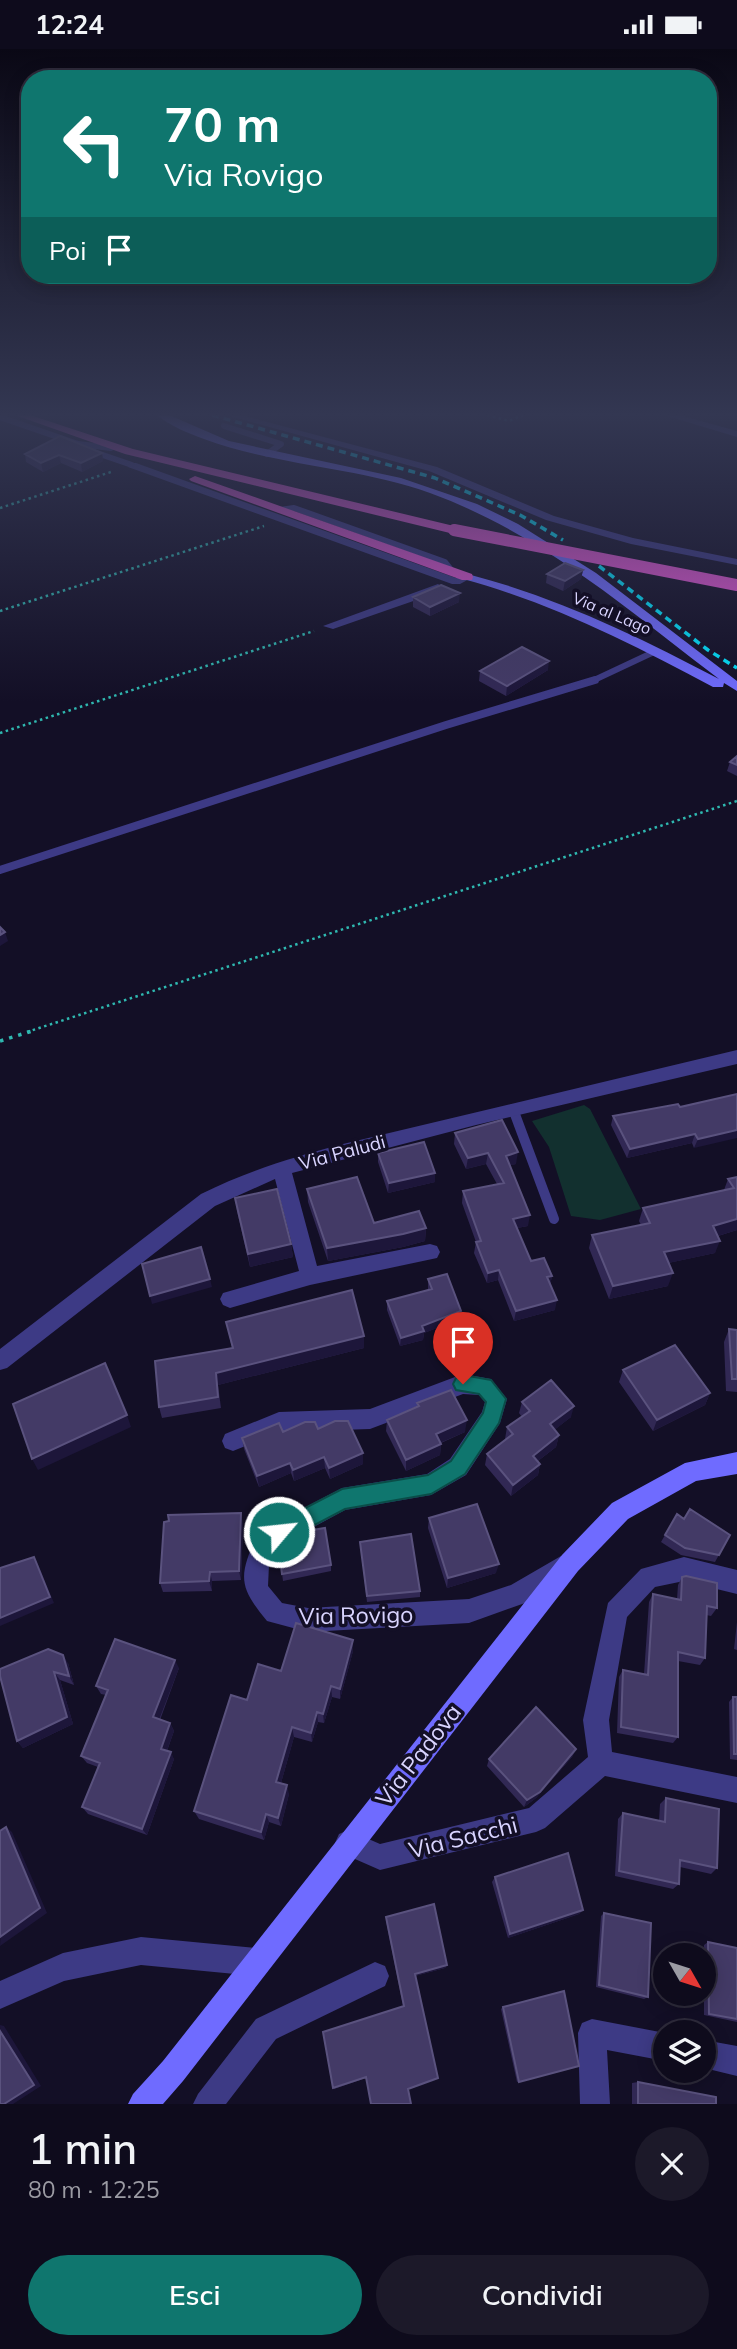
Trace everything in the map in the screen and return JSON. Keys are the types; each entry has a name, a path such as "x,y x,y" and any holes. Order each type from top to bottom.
{"highway":[{"path":"270,511 459,577"},
{"path":"375,511 737,585"},
{"path":"389,511 456,528 737,579"}],"main road":[{"path":"483,511 528,534 605,587 737,687"},
{"name":"Via al Lago","path":"459,577 500,585 633,640 737,694"},
{"path":"633,640 642,633 644,617"},
{"path":"656,651 657,628"},
{"name":"Via Padova","path":"143,2104 173,2071 348,1843 570,1563 620,1511 693,1471 737,1463"}],"street":[{"path":"533,511 631,541 737,562"},
{"path":"329,626 459,577"},
{"name":"Via Paludi","path":"0,1361 208,1200 234,1185 281,1168 513,1109 737,1058"},
{"path":"281,1168 310,1276"},
{"path":"230,1299 310,1276 430,1252"},
{"name":"Via Rovigo","path":"233,1441 279,1422 370,1419 463,1384 484,1386 496,1399 492,1416 458,1468 431,1484 342,1499 266,1540 257,1565 256,1590 275,1613 308,1620 469,1611 517,1595 570,1563"},
{"path":"737,1582 684,1569 649,1577 616,1611 596,1720 601,1762 737,1790"},
{"name":"Via Sacchi","path":"348,1843 380,1857 536,1819 601,1762"},
{"path":"0,1995 63,1967 141,1951 257,1962"},
{"path":"208,2104 266,2029 375,1976"},
{"path":"595,2104 592,2033 653,2045"},
{"path":"716,2057 737,2061"}],"lane":[{"path":"0,870 620,671 656,651"},
{"path":"513,1109 554,1219"}],"path":[{"path":"0,611 281,515"},
{"path":"0,733 329,626"},
{"path":"0,1041 737,801"}],"green space":[{"path":"584,1105 590,1109 641,1209 600,1220 571,1216 549,1147 532,1121"}],"building":[{"path":"565,563 583,570 565,581 547,574"},
{"path":"441,585 460,593 430,607 413,597"},
{"path":"522,647 549,661 507,686 480,671"},
{"path":"737,756 737,765 730,762"},
{"path":"737,1094 737,1130 698,1139 695,1134 630,1149 613,1116 678,1104 680,1107"},
{"path":"502,1120 518,1152 506,1156 530,1215 513,1219 531,1261 544,1258 552,1276 547,1277 557,1300 516,1311 499,1270 488,1273 476,1242 481,1241 463,1191 504,1183 488,1153 468,1158 455,1133"},
{"path":"424,1142 435,1173 389,1183 378,1153"},
{"path":"357,1177 374,1223 419,1211 426,1228 327,1248 307,1189"},
{"path":"737,1177 737,1219 713,1226 720,1241 664,1252 673,1273 613,1286 592,1235 650,1223 643,1208 734,1188 728,1179"},
{"path":"277,1189 291,1244 248,1254 235,1198"},
{"path":"201,1247 210,1279 150,1296 142,1264"},
{"path":"447,1274 461,1311 422,1326 424,1331 401,1338 387,1301 432,1289 428,1279"},
{"path":"352,1290 364,1336 216,1373 218,1397 159,1407 155,1361 233,1348 226,1322"},
{"path":"729,1329 737,1330 737,1379 732,1379"},
{"path":"675,1345 710,1393 657,1420 623,1370"},
{"path":"105,1363 127,1415 32,1459 13,1404"},
{"path":"551,1380 574,1406 550,1424 559,1435 533,1456 540,1464 513,1485 487,1454 513,1434 507,1427 530,1411 522,1402"},
{"path":"451,1390 467,1420 436,1434 441,1444 406,1460 387,1420 419,1406 417,1403"},
{"path":"335,1421 348,1421 363,1453 329,1468 324,1457 293,1470 290,1463 257,1476 242,1438 279,1423 283,1432 305,1422 315,1422 318,1429"},
{"path":"477,1504 499,1564 448,1578 429,1518"},
{"path":"690,1509 730,1535 719,1555 685,1548 665,1535 677,1514 684,1519"},
{"path":"241,1513 239,1571 210,1572 209,1581 160,1583 164,1522 169,1521 168,1515"},
{"path":"325,1528 331,1565 282,1574 278,1542 294,1533"},
{"path":"411,1534 420,1591 367,1596 360,1542"},
{"path":"34,1557 50,1597 0,1618 0,1568"},
{"path":"682,1577 717,1583 717,1608 707,1606 705,1658 678,1652 678,1737 621,1727 623,1670 648,1675 653,1594 681,1600"},
{"path":"296,1623 353,1640 340,1689 331,1686 323,1714 317,1712 311,1733 292,1727 276,1782 287,1785 278,1818 266,1814 261,1832 194,1811 231,1695 247,1700 258,1664 281,1671"},
{"path":"115,1639 175,1660 153,1717 170,1723 161,1749 171,1752 142,1829 82,1807 100,1763 81,1756 108,1690 96,1686"},
{"path":"48,1649 63,1655 69,1676 54,1672 67,1717 17,1741 0,1669"},
{"path":"733,1697 737,1697 737,1754 734,1754"},
{"path":"536,1707 576,1749 540,1792 527,1800 489,1759"},
{"path":"666,1798 719,1809 717,1868 680,1860 679,1884 619,1871 623,1813 665,1822"},
{"path":"6,1827 40,1908 0,1937 0,1831"},
{"path":"568,1853 583,1910 510,1934 495,1877"},
{"path":"434,1904 447,1965 415,1974 438,2078 408,2089 411,2104 371,2104 366,2077 333,2088 323,2032 404,2006 386,1917"},
{"path":"604,1913 651,1923 648,1997 599,1985"},
{"path":"716,1944 737,1948 737,2019 709,2014 709,2006 716,2006"},
{"path":"564,1991 579,2066 519,2082 503,2007"},
{"path":"0,2031 34,2085 4,2104 0,2104"},
{"path":"638,2082 716,2097 716,2104 638,2104"}],"railway":[{"path":"511,511 563,540"},
{"path":"599,566 708,650 737,668"}],"route":[{"path":"279,1532 342,1499 431,1484 458,1468 492,1416 496,1399 484,1386 463,1384"}]}
